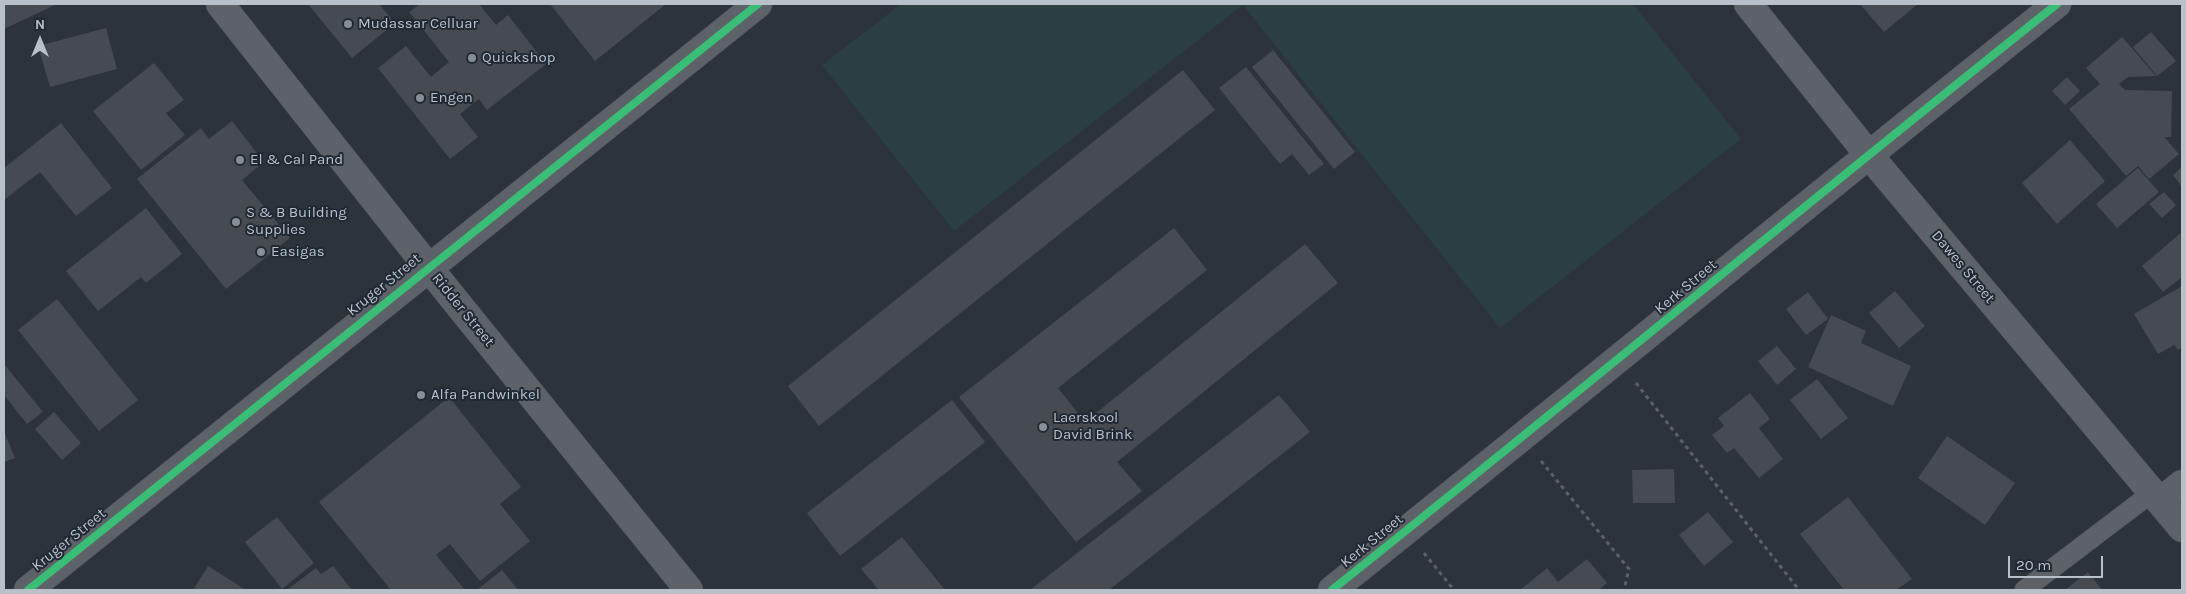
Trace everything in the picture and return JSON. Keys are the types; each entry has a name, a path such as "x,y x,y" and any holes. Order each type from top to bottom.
{"street":[{"name":"Ridder Street","path":"220,4 428,267 689,590"},
{"name":"Kruger Street","path":"28,590 758,4"},
{"name":"Dawes Street","path":"1748,4 1868,154 2182,528"},
{"name":"Kerk Street","path":"1332,590 1618,360 1868,154 2058,4"},
{"path":"2157,496 2182,484"}],"lane":[{"path":"2024,590 2157,496"}],"path":[{"path":"1618,360 1799,590"},
{"path":"1521,437 1629,569 1624,590"},
{"path":"1406,531 1454,590"}],"shaded area":[{"path":"901,4 1633,4 1741,139 1500,328 1243,5 954,231 822,65"}],"building":[{"path":"4,4 57,4 4,29"},
{"path":"308,4 379,4 395,23 352,58"},
{"path":"420,4 479,4 496,25 508,15 546,64 487,110 479,99 460,114 478,137 450,159 378,68 406,46 431,77 449,62 409,12"},
{"path":"550,4 666,4 595,61"},
{"path":"1860,4 1918,4 1884,32"},
{"path":"106,28 117,69 50,87 38,46"},
{"path":"2151,32 2176,61 2157,76 2133,47"},
{"path":"2122,37 2156,76 2128,77 2119,84 2125,90 2172,91 2171,137 2164,137 2179,154 2149,179 2138,166 2126,176 2069,109 2100,84 2086,68"},
{"path":"1273,50 1355,152 1334,169 1252,67"},
{"path":"154,63 184,100 166,113 185,135 141,170 93,111"},
{"path":"1246,67 1324,164 1309,175 1292,154 1280,164 1219,88"},
{"path":"1183,70 1215,110 819,426 788,386"},
{"path":"2067,77 2080,91 2065,105 2052,91"},
{"path":"232,121 264,162 242,180 290,238 226,289 137,179 201,128 209,139"},
{"path":"61,123 112,188 76,216 40,172 4,200 4,168"},
{"path":"2070,140 2105,181 2057,224 2022,183"},
{"path":"2182,167 2182,187 2173,175"},
{"path":"2138,168 2159,192 2117,228 2096,204"},
{"path":"2164,192 2176,205 2162,218 2149,204"},
{"path":"146,208 182,254 146,283 141,277 98,311 66,271"},
{"path":"1174,228 1207,270 1058,388 1085,422 1305,244 1338,283 1117,462 1142,491 1076,542 959,397"},
{"path":"2182,232 2182,277 2163,292 2142,266"},
{"path":"2182,286 2182,347 2178,350 2174,345 2158,354 2134,314"},
{"path":"1895,291 1925,326 1899,348 1869,313"},
{"path":"1808,292 1828,319 1806,335 1786,309"},
{"path":"57,299 138,400 99,431 18,330"},
{"path":"1831,315 1866,331 1861,343 1911,366 1893,406 1808,367"},
{"path":"1777,346 1796,369 1777,385 1758,361"},
{"path":"4,364 43,412 27,424 4,395"},
{"path":"1817,379 1848,418 1821,439 1790,400"},
{"path":"1750,393 1770,419 1759,428 1783,459 1759,478 1734,448 1727,453 1712,435 1724,426 1718,418"},
{"path":"1279,395 1310,432 1109,590 1030,590"},
{"path":"449,397 521,487 500,504 530,541 480,581 450,544 436,555 465,590 391,590 319,502"},
{"path":"952,400 985,442 840,556 807,513"},
{"path":"54,412 81,443 62,460 35,429"},
{"path":"4,431 15,458 4,462"},
{"path":"1947,436 2015,483 1985,525 1918,478"},
{"path":"1674,469 1675,503 1633,503 1632,470"},
{"path":"1848,497 1912,579 1896,590 1844,590 1800,534"},
{"path":"1708,512 1733,542 1704,566 1679,535"},
{"path":"277,517 314,563 282,589 245,542"},
{"path":"902,537 945,590 879,590 861,569"},
{"path":"1587,559 1607,583 1599,590 1520,590 1547,568 1558,582"},
{"path":"208,566 246,590 193,590"},
{"path":"333,566 352,590 288,589 316,568 321,574"},
{"path":"502,570 518,590 477,590"},
{"path":"2088,572 2102,590 2065,590"}],"cycle path":[{"path":"28,590 758,4"},
{"path":"1332,590 2057,4"}],"place":[{"name":"Mudassar Celluar","path":"348,24"},
{"name":"Quickshop","path":"472,58"},
{"name":"Engen","path":"420,98"},
{"name":"El & Cal Pand","path":"240,160"},
{"name":"S & B Building Supplies","path":"236,222"},
{"name":"Easigas","path":"261,252"},
{"name":"Alfa Pandwinkel","path":"421,395"},
{"name":"Laerskool David Brink","path":"1043,427"}]}
